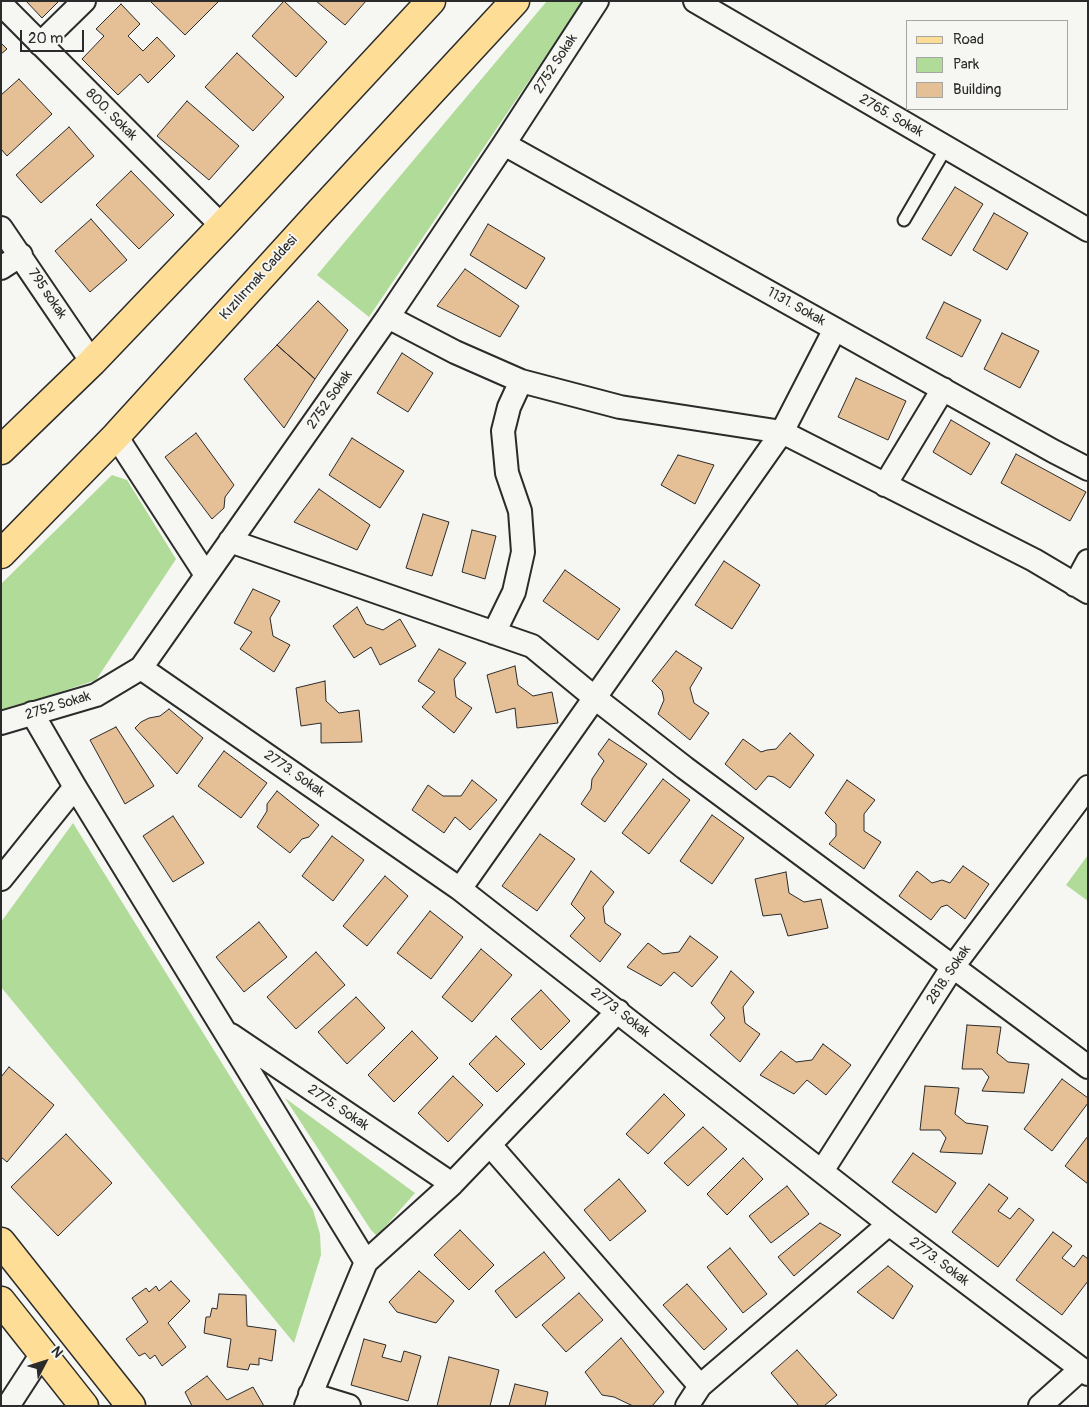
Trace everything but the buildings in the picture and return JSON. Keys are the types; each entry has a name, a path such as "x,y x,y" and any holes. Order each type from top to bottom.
{"main road":[{"path":"1,450 92,362 222,226 431,1"},
{"name":"Kızılırmak Caddesi","path":"1,554 116,436 515,1"},
{"path":"1,1242 131,1406"},
{"path":"1,1301 84,1406"}],"street":[{"path":"40,44 84,1"},
{"name":"2752 Sokak","path":"1,723 96,695 141,668 388,317 504,144 596,1"},
{"name":"2765. Sokak","path":"695,1 1088,230"},
{"name":"800. Sokak","path":"1,4 222,226"},
{"name":"1131. Sokak","path":"504,144 1088,469"},
{"name":"795 sokak","path":"1,228 92,362"},
{"path":"1,268 21,255"},
{"path":"388,317 455,352 521,381 620,407 782,432 1034,560 1081,589 1088,561"},
{"path":"460,889 782,432 835,329"},
{"path":"494,633 514,592 523,552 520,511 507,473 503,431 509,407 521,381"},
{"path":"885,485 943,389"},
{"path":"116,436 206,575"},
{"path":"230,541 532,646 685,768 952,968 1088,1067"},
{"name":"2773. Sokak","path":"141,668 460,889 889,1224 1084,1371"},
{"path":"32,713 75,787 366,1262"},
{"path":"1,879 75,787"},
{"name":"2818. Sokak","path":"822,1171 952,968 1088,787"},
{"path":"349,1406 308,1400 366,1262 452,1184 618,1011"},
{"name":"2775. Sokak","path":"224,1031 452,1184"},
{"path":"490,1145 700,1386"},
{"path":"687,1406 700,1386 889,1224"},
{"path":"8,1406 43,1352"},
{"path":"1040,1406 1084,1371"}],"lane":[{"path":"904,220 946,148"}],"green space":[{"path":"547,1 583,1 369,317 317,275"},
{"path":"112,475 127,480 176,559 96,680 1,712 1,584"},
{"path":"73,823 313,1210 320,1234 321,1255 294,1343 1,987 1,922"},
{"path":"1088,855 1088,901 1066,885"},
{"path":"285,1098 415,1193 377,1236 371,1230"}]}
